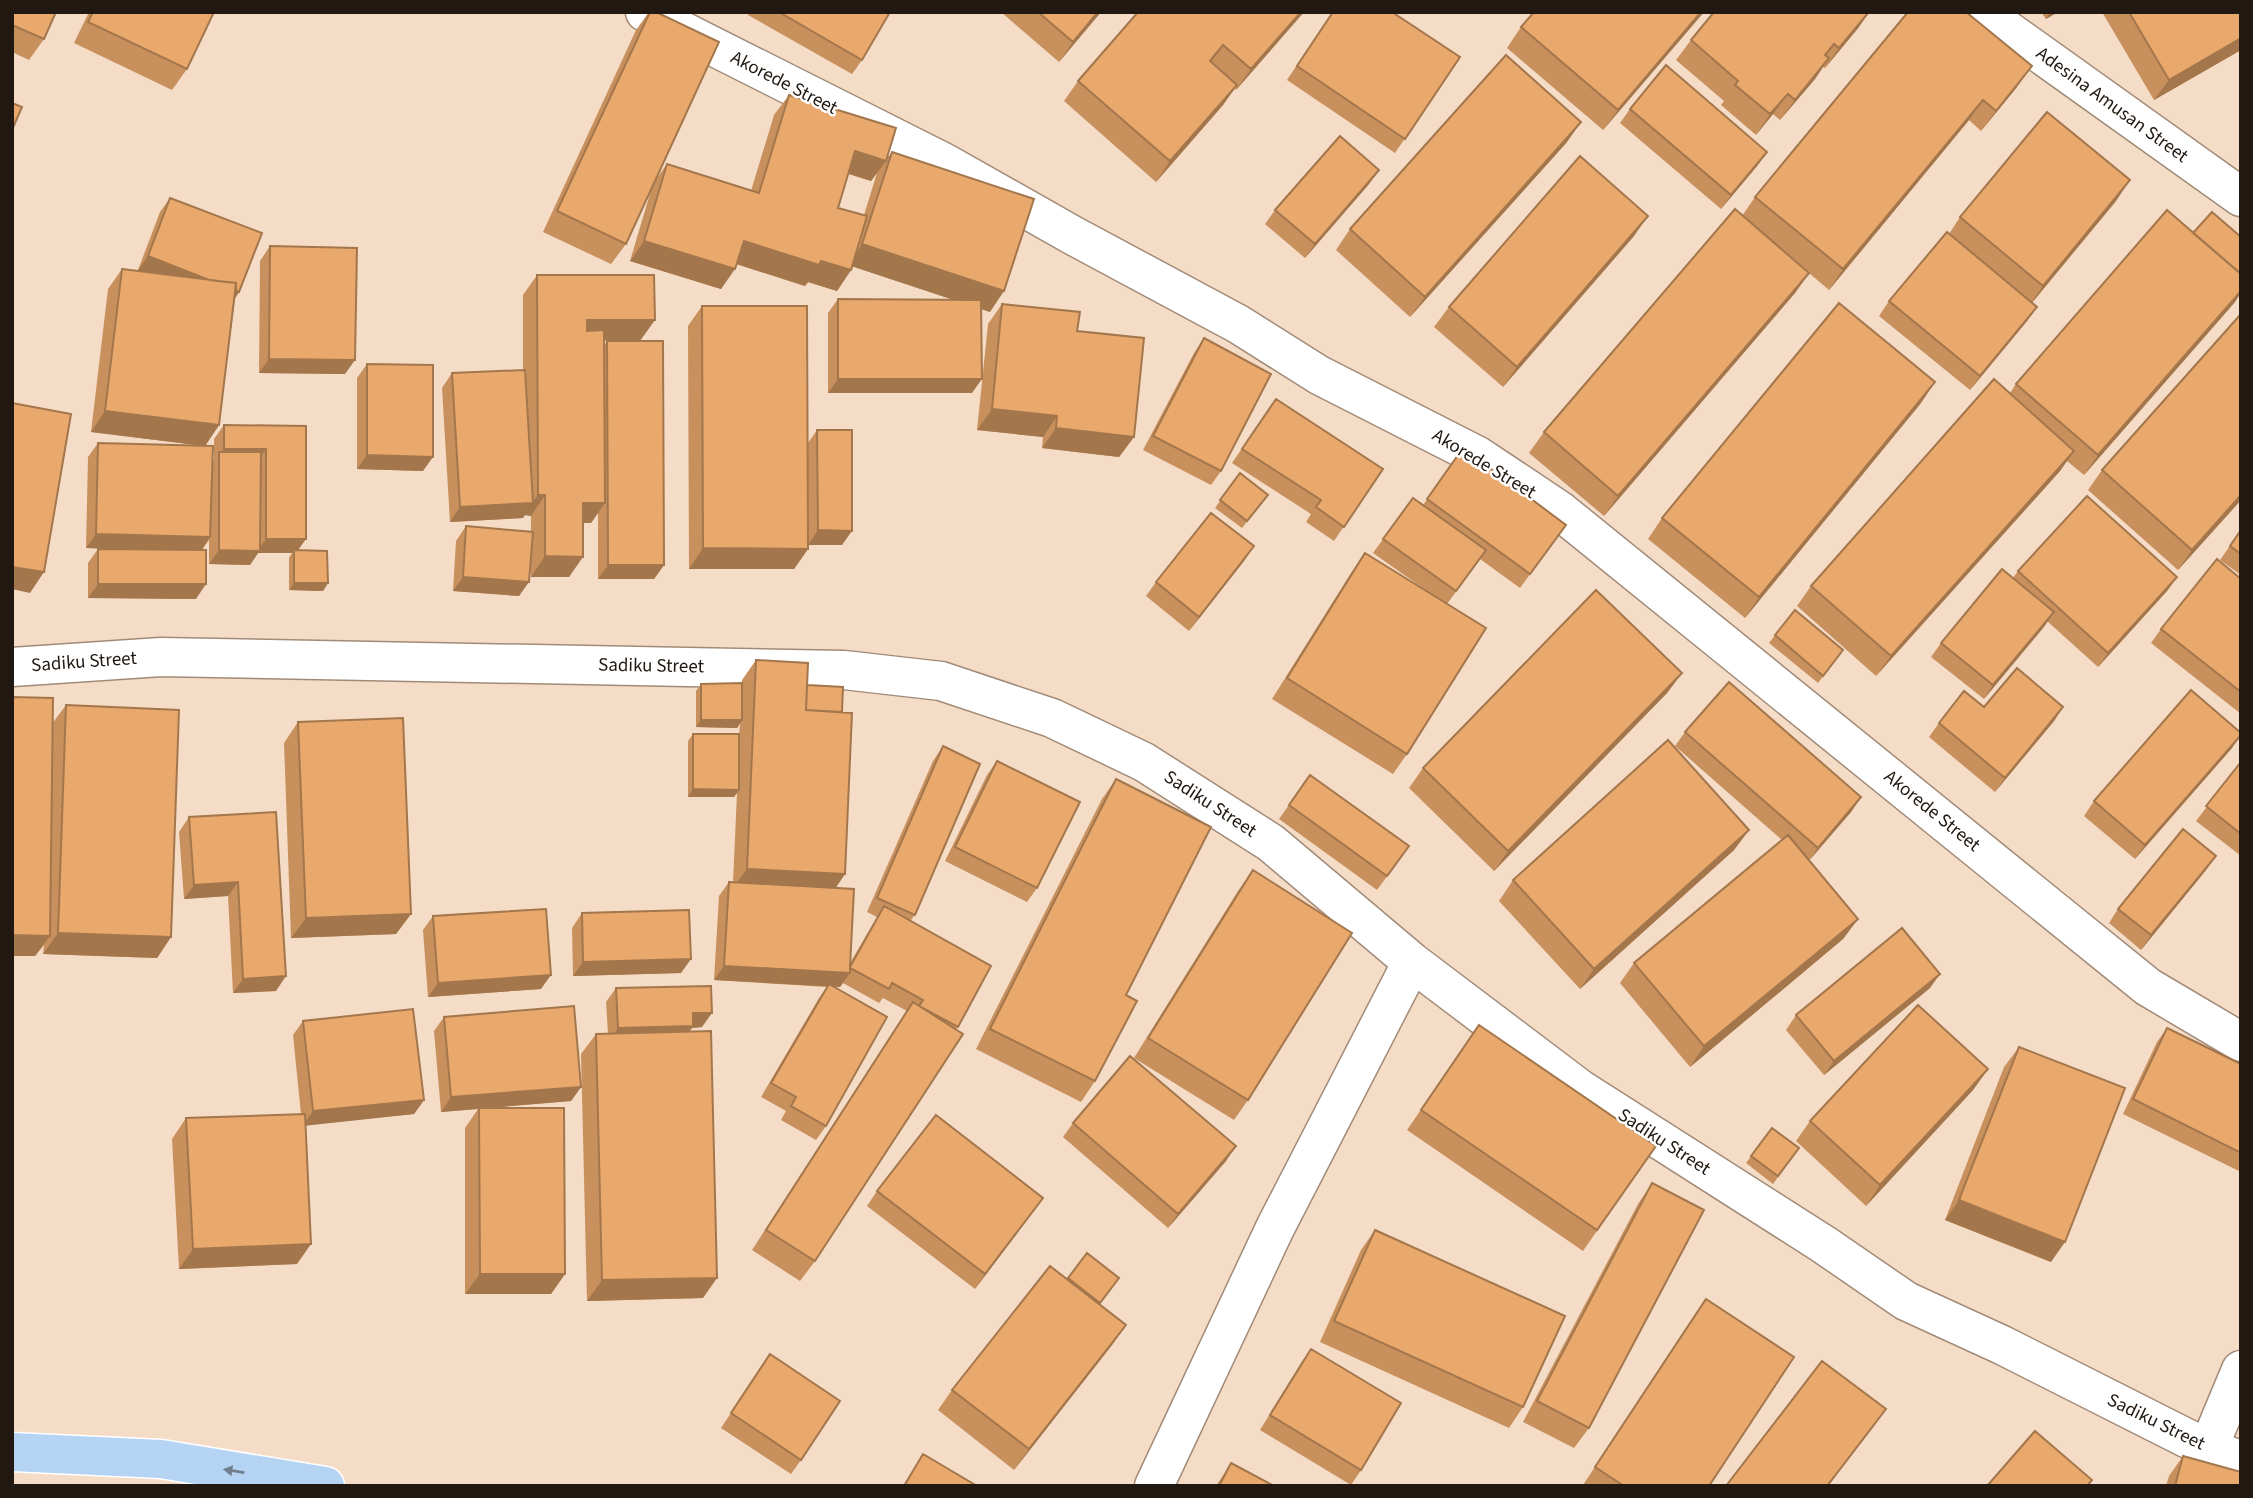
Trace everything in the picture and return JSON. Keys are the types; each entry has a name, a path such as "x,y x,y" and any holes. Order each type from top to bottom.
{"main road":[{"path":"12,1452 161,1459 325,1486"}],"street":[{"name":"Akorede Street","path":"645,12 945,163 1238,324 1319,375 1478,456 1559,510 2148,987 2241,1042"},
{"name":"Adesina Amusan Street","path":"1983,12 2241,197"},
{"name":"Sadiku Street","path":"12,667 175,657 844,670 941,681 1052,718 1144,762 1271,843 1412,962 1580,1089 1823,1244 1906,1301 2225,1454"},
{"path":"1154,1486 1275,1228 1412,962"},
{"path":"2225,1454 2241,1370"}],"building":[{"path":"12,12 56,12 44,39 12,25"},
{"path":"93,12 214,12 187,69 88,22"},
{"path":"650,12 656,12 719,42 626,244 557,211"},
{"path":"779,12 890,12 862,60"},
{"path":"1038,12 1098,12 1073,42"},
{"path":"1138,12 1301,12 1251,69 1223,45 1210,61 1237,85 1170,161 1078,81"},
{"path":"1333,12 1392,12 1460,57 1405,139 1297,66"},
{"path":"1534,12 1701,12 1618,110 1521,27"},
{"path":"1714,12 1869,12 1839,48 1834,44 1825,55 1829,58 1795,100 1788,94 1770,114 1735,85 1738,81 1691,40"},
{"path":"1908,12 1966,12 2032,66 1996,111 1983,100 1843,269 1755,197"},
{"path":"2129,12 2241,12 2241,38 2169,80"},
{"path":"1506,55 1581,122 1425,297 1350,229"},
{"path":"1666,65 1767,152 1731,195 1630,109"},
{"path":"789,95 896,128 886,161 855,151 838,208 867,216 851,270 821,261 819,265 744,241 735,269 644,241 667,164 759,193"},
{"path":"12,103 22,107 12,130"},
{"path":"2047,112 2130,180 2043,286 1960,217"},
{"path":"1340,136 1379,170 1315,244 1275,210"},
{"path":"892,152 1034,199 1004,291 862,244"},
{"path":"1580,156 1648,216 1517,367 1449,307"},
{"path":"170,198 262,233 239,292 236,290 236,283 209,280 148,256"},
{"path":"1735,209 1809,273 1618,496 1544,432"},
{"path":"2167,210 2241,274 2241,291 2098,455 2016,384"},
{"path":"2212,212 2241,237 2241,274 2193,233"},
{"path":"1947,232 2037,307 1980,376 1889,301"},
{"path":"270,246 357,248 355,360 269,359"},
{"path":"122,269 236,283 219,425 105,411"},
{"path":"537,275 654,275 655,320 587,320 587,331 604,330 605,503 583,503 583,557 545,556 545,495 538,495"},
{"path":"838,299 981,300 982,379 838,379"},
{"path":"1839,303 1935,382 1759,597 1662,518"},
{"path":"1002,304 1080,312 1077,331 1144,338 1134,437 1056,428 1057,416 992,409"},
{"path":"702,306 807,306 808,549 703,548"},
{"path":"2241,314 2241,495 2192,550 2102,470"},
{"path":"1204,338 1271,374 1221,471 1153,436"},
{"path":"607,341 663,341 664,565 608,565"},
{"path":"367,364 433,365 433,457 367,455"},
{"path":"525,370 533,503 460,507 452,373"},
{"path":"1994,379 2074,451 1891,656 1811,586"},
{"path":"1276,399 1383,469 1344,527 1316,507 1321,500 1242,449"},
{"path":"12,403 71,414 44,572 12,567"},
{"path":"224,425 306,426 306,539 266,539 266,449 224,449"},
{"path":"817,430 852,430 852,531 818,530"},
{"path":"98,443 213,446 210,537 96,534"},
{"path":"1463,448 1566,525 1530,574 1427,499"},
{"path":"219,452 261,452 260,551 219,550"},
{"path":"1240,473 1268,495 1247,521 1220,500"},
{"path":"2087,496 2177,577 2108,653 2018,571"},
{"path":"1413,498 1486,550 1456,591 1383,539"},
{"path":"1211,513 1254,546 1199,617 1156,582"},
{"path":"466,526 533,532 529,582 463,577"},
{"path":"2241,530 2241,554 2230,546"},
{"path":"98,549 206,550 206,584 98,584"},
{"path":"294,550 327,551 328,583 294,583"},
{"path":"1365,553 1486,628 1407,754 1287,678"},
{"path":"2217,559 2241,579 2241,692 2161,629"},
{"path":"2002,569 2054,612 1993,685 1941,643"},
{"path":"1596,590 1682,673 1508,851 1423,768"},
{"path":"1795,610 1843,650 1823,676 1775,635"},
{"path":"756,660 808,663 806,710 852,713 845,874 747,869"},
{"path":"2017,668 2063,707 2005,778 1939,723 1964,691 1984,707"},
{"path":"1729,682 1861,797 1818,848 1685,732"},
{"path":"742,683 742,720 701,720 701,684"},
{"path":"807,685 843,687 842,712 806,710"},
{"path":"2191,690 2241,735 2145,845 2094,801"},
{"path":"12,697 53,698 50,936 12,935"},
{"path":"66,705 179,710 171,937 58,933"},
{"path":"403,718 411,914 306,918 298,722"},
{"path":"693,734 739,734 739,790 693,789"},
{"path":"1668,740 1749,830 1594,969 1513,880"},
{"path":"943,746 980,764 915,915 877,898"},
{"path":"997,761 1080,802 1037,888 955,847"},
{"path":"2241,762 2241,834 2206,806"},
{"path":"1310,775 1409,846 1387,876 1289,805"},
{"path":"1116,779 1211,827 1126,995 1137,1001 1095,1081 990,1029"},
{"path":"276,812 286,976 243,979 238,882 194,885 189,817"},
{"path":"2183,829 2216,856 2151,935 2118,909"},
{"path":"1788,835 1858,919 1704,1046 1634,963"},
{"path":"1253,870 1352,933 1248,1100 1148,1038"},
{"path":"729,882 854,889 850,967 884,906 991,966 958,1027 919,1006 923,1000 892,983 889,989 850,968 850,973 724,966"},
{"path":"546,909 551,975 438,983 433,916"},
{"path":"689,910 691,959 583,962 582,913"},
{"path":"1902,928 1940,974 1834,1061 1796,1015"},
{"path":"829,984 887,1017 826,1126 791,1106 796,1097 771,1083"},
{"path":"711,986 712,1013 693,1013 693,1026 618,1028 616,988"},
{"path":"913,1002 963,1034 815,1261 766,1230"},
{"path":"1918,1005 1988,1069 1880,1185 1810,1121"},
{"path":"574,1006 581,1087 451,1097 444,1017"},
{"path":"413,1009 424,1100 313,1111 303,1021"},
{"path":"1479,1025 1656,1146 1597,1230 1421,1110"},
{"path":"2167,1028 2241,1064 2241,1153 2133,1099"},
{"path":"711,1031 717,1278 602,1280 596,1034"},
{"path":"2019,1047 2125,1088 2065,1242 1959,1200"},
{"path":"1130,1056 1236,1146 1178,1214 1073,1123"},
{"path":"479,1108 564,1108 565,1274 480,1274"},
{"path":"305,1114 311,1244 193,1249 186,1118"},
{"path":"936,1115 1043,1198 985,1274 877,1191"},
{"path":"1772,1128 1799,1148 1778,1176 1751,1156"},
{"path":"1652,1183 1704,1210 1589,1428 1537,1401"},
{"path":"1375,1230 1565,1316 1523,1407 1334,1321"},
{"path":"1087,1253 1119,1278 1100,1303 1068,1278"},
{"path":"1050,1266 1126,1325 1029,1449 952,1390"},
{"path":"1706,1299 1794,1357 1709,1486 1624,1486 1595,1467"},
{"path":"1311,1349 1401,1403 1361,1470 1270,1415"},
{"path":"770,1354 840,1401 801,1460 731,1413"},
{"path":"1822,1361 1886,1409 1827,1486 1726,1486"},
{"path":"2035,1431 2092,1480 2087,1486 1987,1486"},
{"path":"923,1454 977,1486 904,1486"},
{"path":"2183,1456 2241,1472 2241,1486 2175,1486"},
{"path":"1231,1463 1274,1486 1219,1486"}]}
